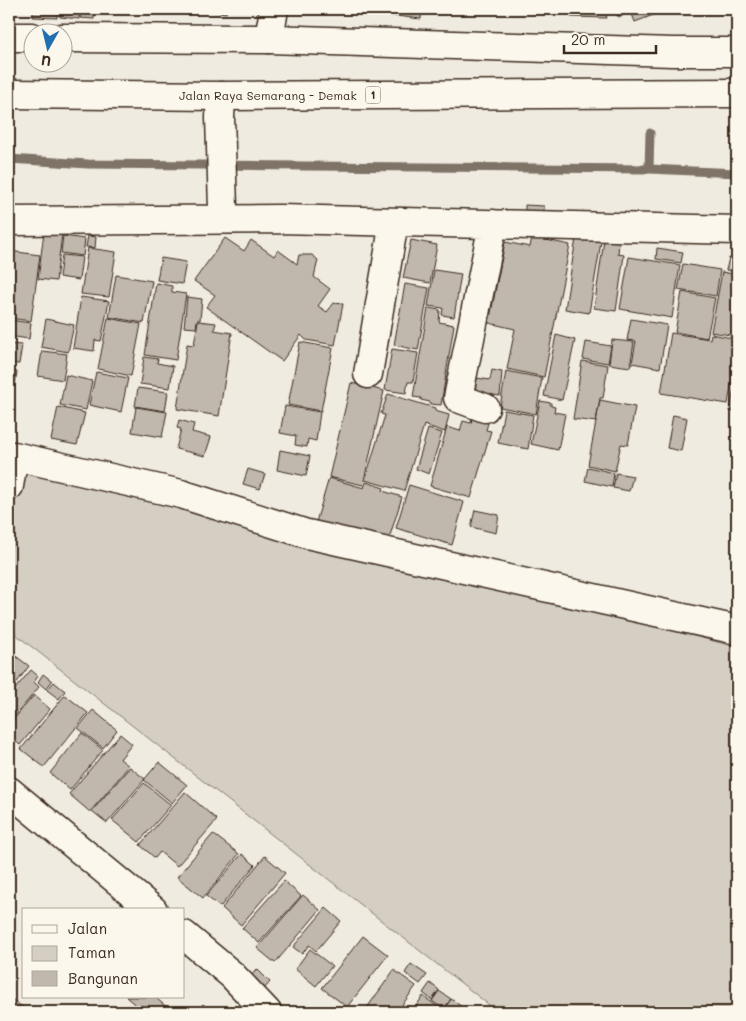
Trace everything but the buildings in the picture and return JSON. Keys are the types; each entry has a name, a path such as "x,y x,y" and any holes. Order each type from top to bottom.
{"main road":[{"path":"269,40 274,9"},
{"path":"9,37 22,38"},
{"path":"72,38 269,40 737,52"},
{"name":"Jalan Raya Semarang - Demak","path":"9,94 221,107 737,93"},
{"path":"221,107 224,213"},
{"path":"9,221 224,213 394,222 737,230"},
{"path":"368,374 394,222"},
{"path":"485,408 458,398 494,224"},
{"path":"9,486 14,456 181,494 308,534 737,630"},
{"path":"9,791 151,908"},
{"path":"185,936 232,975 267,1012"}],"shaded area":[{"path":"654,9 737,9 737,16 658,16"},
{"path":"9,997 30,1012 9,1012"}],"green space":[{"path":"18,469 304,537 737,647 737,1012 498,1012 9,629 9,566"}],"waterway":[{"path":"618,9 620,13"},
{"path":"649,169 650,133"},
{"path":"9,159 88,164 649,169 737,173"}]}
